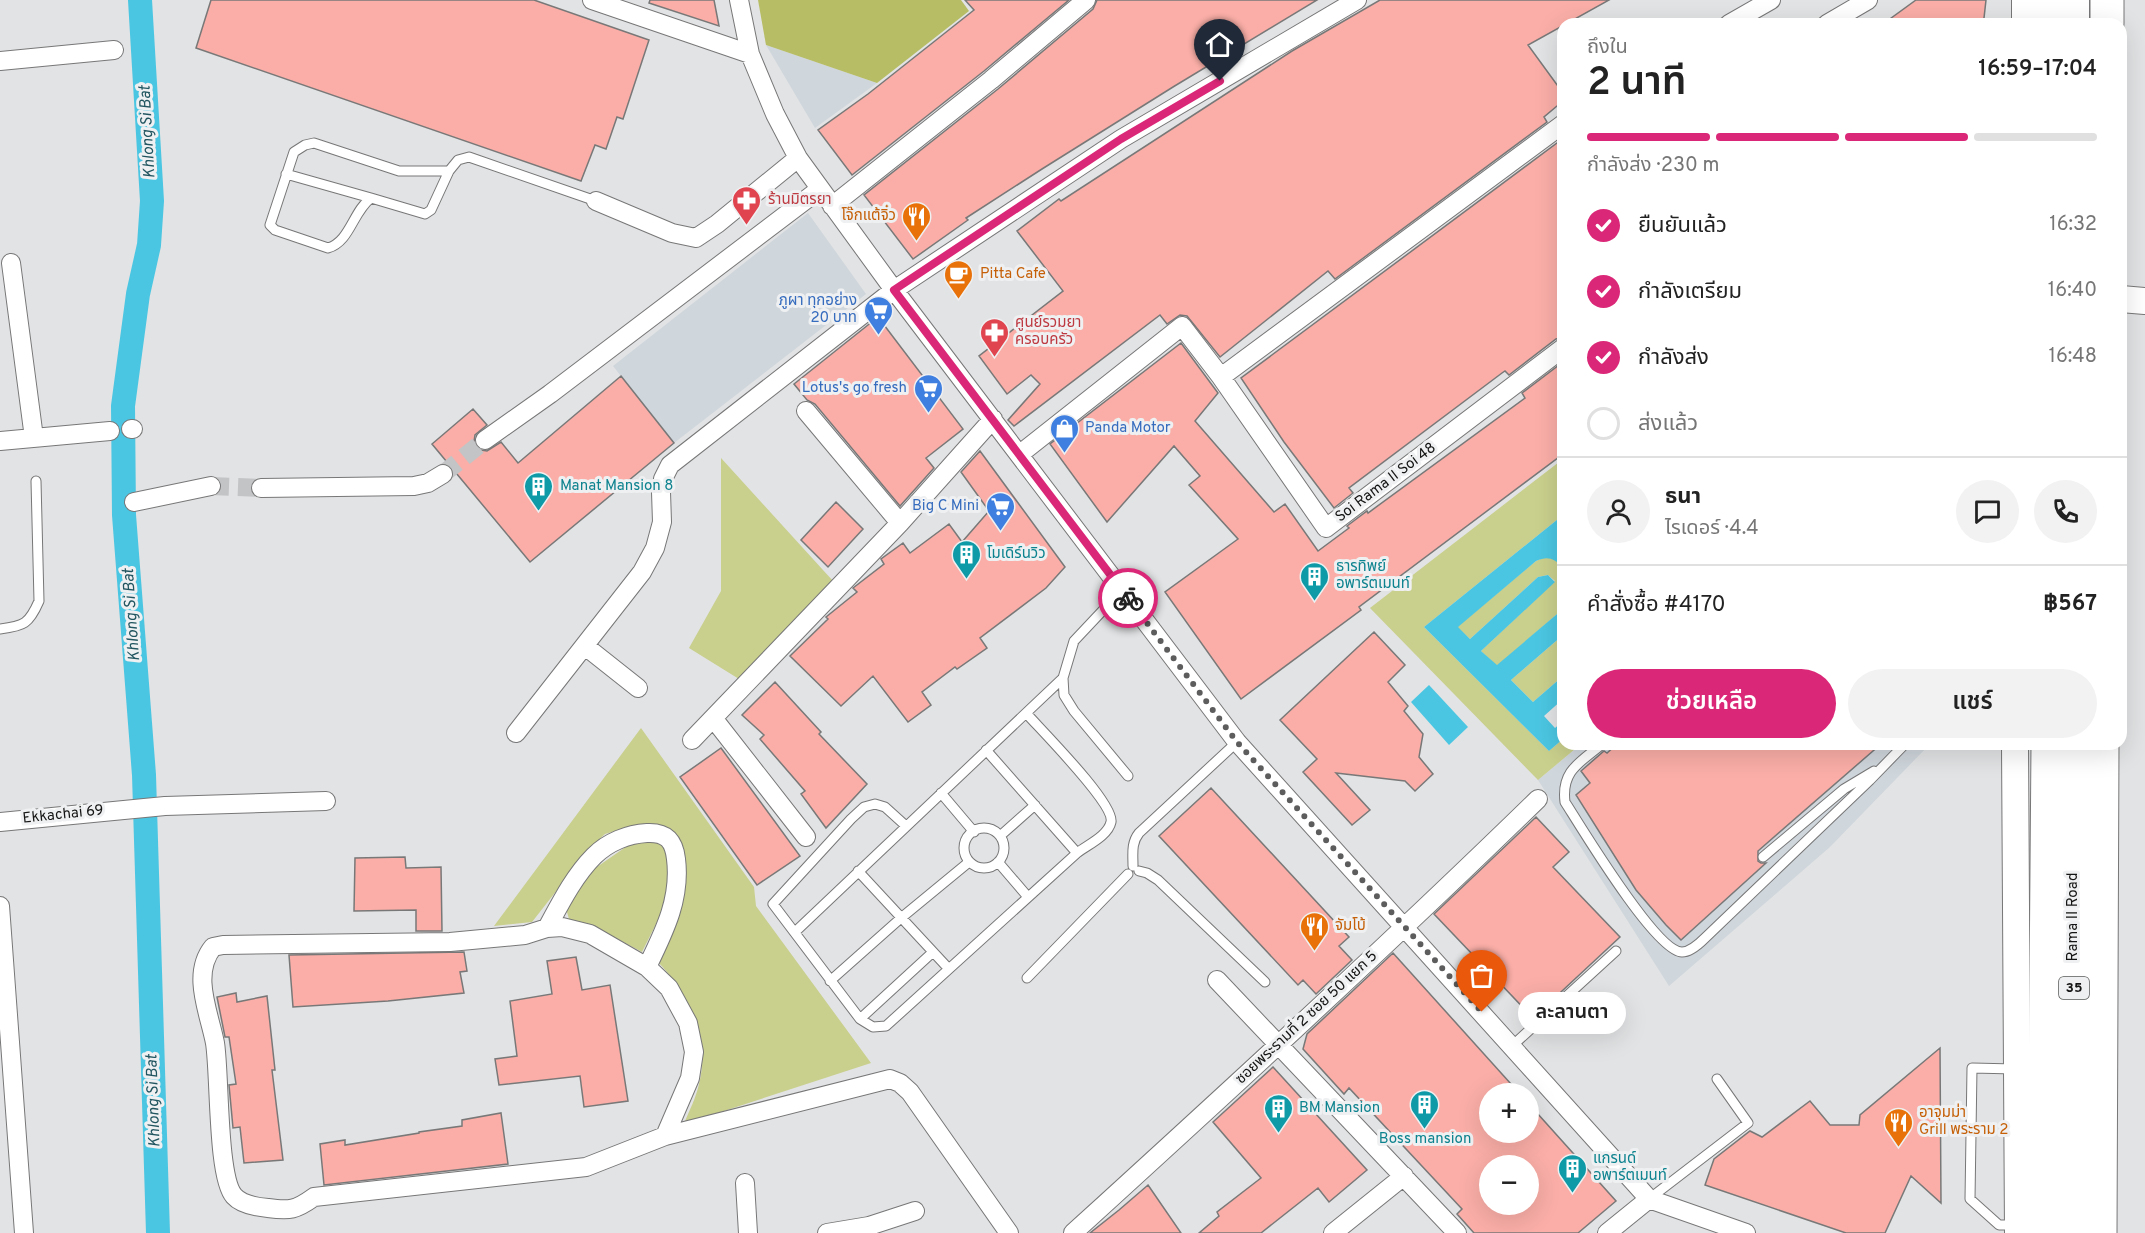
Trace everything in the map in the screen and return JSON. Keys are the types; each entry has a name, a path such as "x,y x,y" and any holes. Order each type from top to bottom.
{"highway":[{"path":"2028,17 2054,0"},
{"path":"2073,18 2074,0"},
{"path":"2106,18 2107,0"},
{"path":"2026,1230 2045,1051 2048,750"},
{"name":"Rama II Road","path":"2072,750 2075,1233"},
{"path":"2100,1233 2102,750"}],"main road":[{"path":"2127,300 2145,301"},
{"path":"2015,750 2017,1069 2026,1230"}],"street":[{"path":"592,0 750,54"},
{"path":"739,0 750,54 775,114 798,159 894,290 1237,742 1648,1199 1746,1233"},
{"path":"832,206 991,80 1086,0"},
{"path":"516,734 642,572 655,548 662,522 661,492 663,479 670,465 894,290 1121,139 1357,0"},
{"path":"1740,18 1771,0"},
{"path":"1837,18 1868,0"},
{"path":"0,61 114,50"},
{"path":"1221,377 1557,128"},
{"path":"596,201 672,233 696,238 798,159"},
{"path":"485,440 550,394 820,189"},
{"path":"11,263 34,438"},
{"name":"Soi Rama II Soi 48","path":"1020,454 1182,326 1221,377 1326,528 1557,353"},
{"path":"806,411 900,523"},
{"path":"692,740 900,523 993,419"},
{"path":"0,441 110,430"},
{"path":"261,488 414,486 428,483 443,474"},
{"path":"134,502 211,486"},
{"path":"585,646 639,688"},
{"path":"713,718 806,837"},
{"name":"ซอยพระรามที่ 2 ซอย 50 แยก 5","path":"1073,1233 1280,1045 1390,939 1406,928 1538,799"},
{"name":"Ekkachai 69","path":"0,822 165,806 326,801"},
{"path":"547,928 593,856 608,844 621,838 636,834 660,834 670,839 675,848 677,893 647,967"},
{"path":"0,906 24,1233"},
{"path":"664,1136 690,1078 694,1052 688,1023 669,988 647,967 590,934 562,927 547,928 525,935 450,942 213,947 205,956 201,981 215,1045 224,1171 232,1195 239,1201 263,1208 299,1209 314,1197 586,1167 664,1136 890,1079 900,1083 910,1092 1009,1233"},
{"path":"1217,980 1457,1233"},
{"path":"1333,1233 1404,1176"},
{"path":"745,1183 748,1233"},
{"path":"1607,1233 1648,1199"},
{"path":"827,1233 869,1226 915,1211"}],"lane":[{"path":"371,198 362,205 343,238 335,246 328,248 275,230 270,225 294,152 305,145 314,143 399,171 449,171"},
{"path":"286,174 425,214 431,210 449,171 458,160 469,157 596,201"},
{"path":"0,629 20,626 32,618 39,601 36,481"},
{"path":"1122,590 1074,641 1063,678 1064,695 1074,711 1128,776"},
{"path":"795,932 1063,678"},
{"path":"906,826 885,807 875,804 864,807 773,904 860,1019 873,1027 886,1026 1077,853 1105,833 1110,825 1112,816 1099,794 1026,713"},
{"path":"1027,978 1133,870 1132,847 1139,833 1237,742"},
{"path":"987,750 1077,853"},
{"path":"1595,750 1565,778 1563,790 1565,802 1636,910 1671,949 1682,952 1693,948 1705,938 1899,750"},
{"path":"1763,857 1844,789 1884,766"},
{"path":"941,793 974,831"},
{"path":"1000,836 1035,805"},
{"path":"987,828 1000,836 1005,848 998,862 986,868 977,867 969,862 964,853 964,843 969,834 974,831 987,828"},
{"path":"831,981 901,918 969,862"},
{"path":"998,862 1028,897"},
{"path":"1133,870 1147,873 1158,880 1265,982"},
{"path":"858,871 948,968"},
{"path":"1512,1046 1616,951"},
{"path":"860,1019 933,952"},
{"path":"2017,1069 1972,1068 1970,1199 1999,1225 2026,1230"},
{"path":"1648,1199 1748,1123 1717,1079"}],"shaded area":[{"path":"766,45 877,83 815,128"},
{"path":"808,213 866,294 674,443 613,366"},
{"path":"1574,750 1924,750 1830,847 1669,986 1538,780"}],"green space":[{"path":"758,0 961,0 969,11 877,83 766,45"},
{"path":"721,458 833,581 739,679 689,648 721,591"},
{"path":"1557,464 1557,520 1424,627 1549,751 1557,744 1557,750 1574,750 1538,780 1370,608"},
{"path":"1545,557 1557,562 1557,614 1497,666 1481,651 1555,581 1548,575 1538,577 1470,639 1457,627 1536,561"},
{"path":"1557,640 1557,681 1533,702 1511,680"},
{"path":"641,728 754,887 756,906 871,1063 684,1124 699,1084 702,1050 688,1002 657,961 678,910 663,826 645,824 605,834 590,848 532,922 494,926"},
{"path":"649,841 661,844 669,852 671,863 663,910 642,952 614,937 569,919 567,902 594,869 630,844"}],"water":[{"path":"1557,520 1557,563 1550,559 1536,561 1458,627 1470,639 1538,577 1548,575 1555,582 1481,651 1497,665 1557,614 1557,640 1511,680 1533,702 1557,681 1557,704 1544,716 1555,728 1557,726 1557,744 1549,751 1424,627"},
{"path":"1429,685 1468,727 1449,745 1411,702"}],"building":[{"path":"211,0 534,0 649,40 623,119 617,117 606,149 595,145 581,181 196,48"},
{"path":"650,0 714,0 719,26 649,3"},
{"path":"965,0 1069,0 984,71 852,175 818,130 868,94 974,10"},
{"path":"1097,0 1317,0 1042,169 966,218 968,220 913,259 864,195 998,89 1093,9"},
{"path":"1380,0 1609,0 1577,18 1557,18 1557,29 1528,45 1557,85 1557,106 1544,117 1547,122 1335,279 1328,271 1220,357 1187,316 1180,315 1167,324 1160,315 1014,426 1008,420 1040,384 1031,375 1007,394 979,356 1063,291 1017,231 1059,199 1061,201 1292,51"},
{"path":"1916,0 1986,0 1984,18 1891,18"},
{"path":"1557,143 1557,339 1509,375 1505,371 1502,373 1349,488 1353,493 1334,508 1284,442 1241,378"},
{"path":"878,317 963,429 926,458 934,468 900,506 815,404 807,400 794,384"},
{"path":"1181,343 1218,393 1195,421 1274,512 1285,504 1318,551 1367,511 1368,513 1525,398 1522,393 1557,367 1557,458 1359,607 1361,610 1241,699 1165,592 1238,539 1189,485 1200,476 1174,446 1107,522 1050,444"},
{"name":"Manat Mansion 8","path":"621,376 674,443 530,562 432,444 473,409 487,425 475,435 476,447 487,451 501,442 518,463"},
{"path":"980,451 1065,567 1046,588 980,638 987,648 957,669 955,667 922,692 931,705 908,722 873,676 841,706 790,656 828,619 826,617 857,592 853,588 884,564 881,559 903,543 910,553 949,524 962,542 989,511 961,472"},
{"path":"836,502 863,529 828,567 801,540"},
{"path":"1374,632 1405,665 1388,682 1408,706 1404,711 1423,734 1419,757 1433,774 1415,791 1405,781 1336,773 1370,810 1352,825 1303,772 1317,759 1280,720"},
{"path":"775,682 821,732 819,734 867,784 826,828 801,794 805,791 760,739 764,735 742,715"},
{"path":"721,748 800,856 757,885 680,777"},
{"path":"1610,750 1874,750 1758,851 1758,861 1766,863 1681,940 1636,890 1576,795 1590,783 1581,771 1604,751 1607,753"},
{"path":"1211,788 1349,937 1339,946 1352,960 1316,994 1303,980 1298,985 1159,836"},
{"path":"1536,817 1569,852 1553,867 1620,937 1533,1018 1434,914"},
{"path":"405,857 406,868 441,867 442,931 416,931 416,910 354,911 355,858"},
{"path":"464,952 467,971 460,972 464,993 293,1007 289,955"},
{"path":"1393,953 1510,1083 1479,1083 1479,1143 1539,1143 1539,1115 1616,1201 1578,1233 1474,1233 1457,1214 1462,1209 1349,1088 1344,1094 1303,1049 1307,1034"},
{"path":"576,957 582,990 610,985 628,1101 584,1107 580,1076 499,1085 495,1059 517,1056 510,1001 552,994 547,961"},
{"path":"236,993 237,1002 267,996 275,1070 272,1070 283,1160 244,1163 240,1127 233,1128 229,1085 236,1084 229,1037 225,1037 217,997"},
{"path":"1940,1048 1941,1203 1911,1176 1885,1233 1846,1233 1705,1185 1714,1159 1750,1131 1762,1137 1810,1101 1830,1125 1859,1125 1860,1115"},
{"name":"BM Mansion","path":"1273,1067 1367,1170 1329,1202 1318,1188 1261,1233 1199,1233 1219,1216 1217,1212 1261,1178 1213,1122"},
{"path":"501,1113 508,1164 324,1185 320,1144 345,1140 345,1145 462,1126 462,1120"},
{"path":"1148,1185 1181,1233 1090,1233 1119,1210"}],"waterway":[{"name":"Khlong Si Bat","path":"140,0 152,201 149,245 138,294 123,406 124,515 144,775 158,1233"}],"tunnel":[{"path":"443,474 485,440"},
{"path":"211,486 261,488"}],"way so far":[{"path":"1128,598 1237,742 1482,1012"}],"place":[{"name":"ร้านมิตรยา","path":"747,226"},
{"name":"โจ๊กแต้จิ๋ว","path":"917,242"},
{"name":"Pitta Cafe","path":"959,300"},
{"name":"ภูผา ทุกอย่าง 20 บาท","path":"878,336"},
{"name":"ศูนย์รวมยา ครอบครัว","path":"994,358"},
{"name":"Lotus's go fresh","path":"928,414"},
{"name":"Panda Motor","path":"1064,454"},
{"name":"Manat Mansion 8","path":"539,512"},
{"name":"Big C Mini","path":"1000,532"},
{"name":"โมเดิร์นวิว","path":"966,580"},
{"name":"ธารทิพย์ อพาร์ตเมนท์","path":"1315,602"},
{"name":"จัมโบ้","path":"1314,952"},
{"name":"ละลานตา","path":"1482,1012"},
{"name":"Boss mansion","path":"1425,1130"},
{"name":"BM Mansion","path":"1278,1134"},
{"name":"อาจุมม่า Grill พระราม 2","path":"1898,1148"},
{"name":"แกรนด์ อพาร์ตเมนท์","path":"1572,1194"}],"route":[{"path":"1128,598 894,290 1121,139 1220,81"}]}
